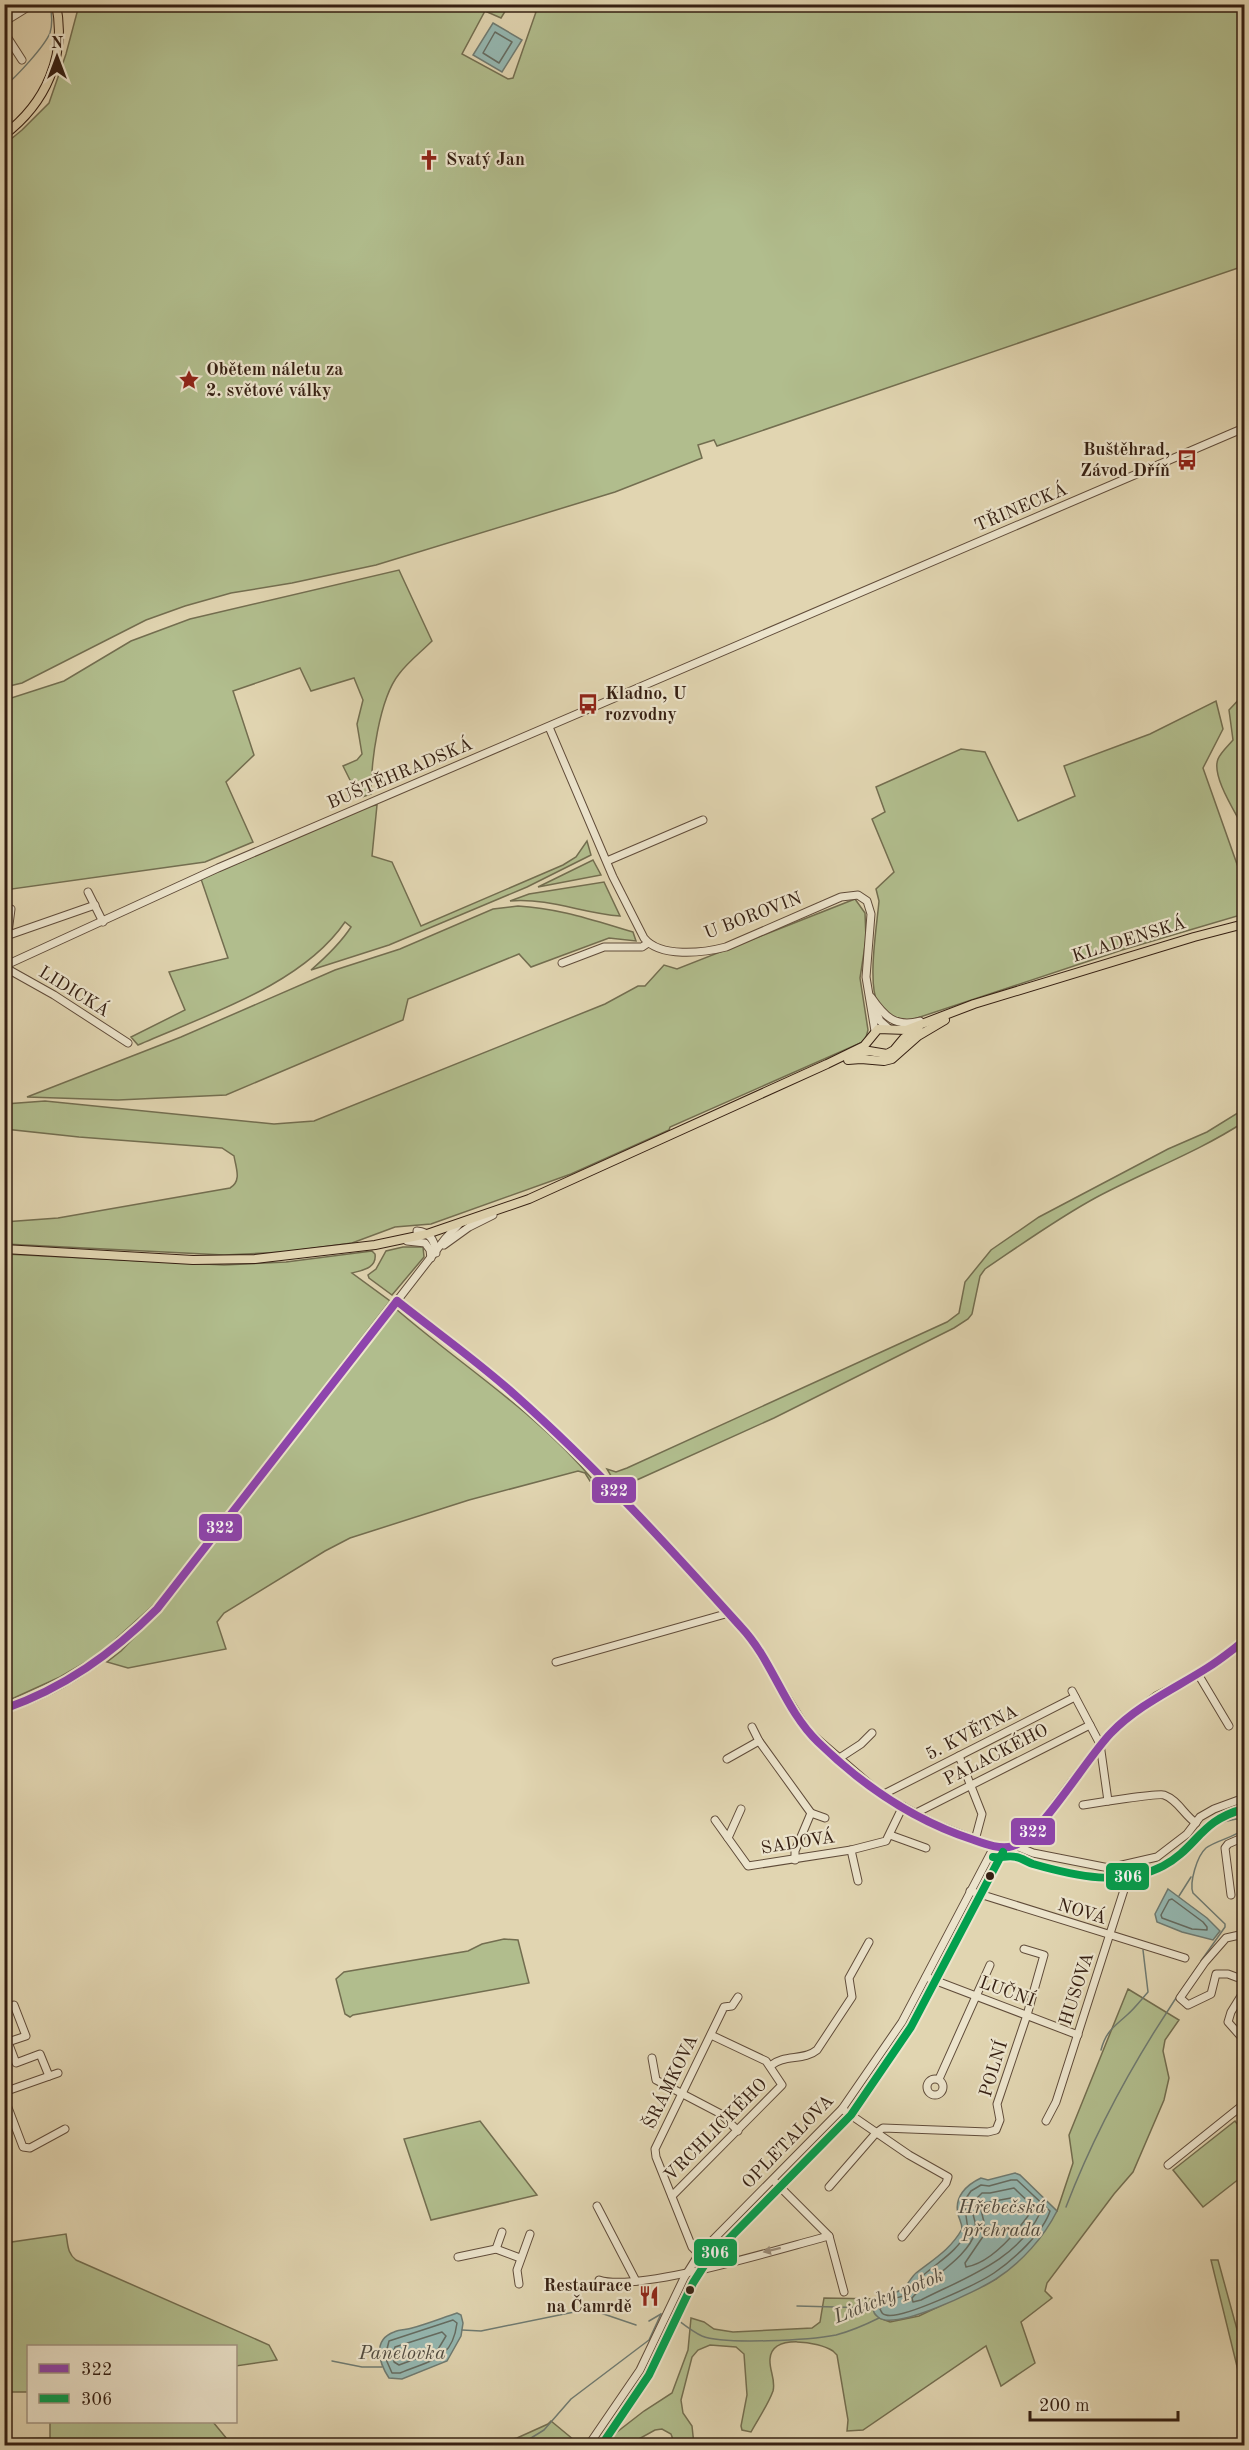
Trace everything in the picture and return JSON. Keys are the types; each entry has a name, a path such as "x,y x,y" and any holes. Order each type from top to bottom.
{"main road":[{"path":"4,135 17,125 37,103 51,75 59,34 56,4"},
{"name":"KLADENSKÁ","path":"1024,989 1194,937 1245,924"},
{"path":"827,1064 882,1028 906,1030 951,1012 1024,989"},
{"path":"897,1044 912,1033 1024,989"},
{"path":"827,1064 856,1059 880,1061 892,1059 918,1036 945,1020"},
{"path":"4,1249 224,1260 285,1257 375,1245 427,1234 515,1204 827,1064 861,1052 887,1054 894,1050 897,1044 897,1036 890,1029"},
{"path":"873,1036 877,1052"},
{"path":"353,1247 417,1231 573,1179"}],"street":[{"path":"4,22 33,4"},
{"path":"4,33 22,60"},
{"name":"TŘINECKÁ","path":"810,615 1245,428"},
{"name":"BUŠTĚHRADSKÁ","path":"4,966 218,868 810,615"},
{"path":"549,727 607,861 648,943"},
{"path":"607,861 703,820"},
{"path":"88,892 103,922"},
{"name":"U BOROVIN","path":"562,963 604,947 635,947 648,943 658,948 679,951 712,950 841,897 858,895 867,901 871,914 866,966 868,992"},
{"path":"8,931 95,905"},
{"path":"4,966 11,909"},
{"name":"LIDICKÁ","path":"4,966 128,1043"},
{"path":"868,992 883,1015 895,1022 904,1024 951,1012"},
{"path":"868,992 880,1021 890,1029"},
{"path":"868,992 873,1036"},
{"path":"433,1256 469,1227 515,1204"},
{"path":"4,1709 68,1679 100,1659 146,1620 172,1590 458,1225 487,1209"},
{"path":"417,1231 427,1234 434,1243 433,1256"},
{"path":"375,1245 420,1241 429,1247 433,1256"},
{"path":"397,1301 513,1393 572,1448 754,1642 796,1716 817,1741 882,1795 916,1813 994,1847 1016,1846 1033,1853 1109,1868 1132,1865 1157,1857 1187,1834 1200,1817 1214,1809 1245,1798"},
{"path":"556,1662 729,1613"},
{"path":"1016,1846 1037,1828 1100,1744 1123,1721 1145,1704 1198,1674 1245,1641"},
{"path":"1198,1674 1229,1726"},
{"name":"5. KVĚTNA","path":"882,1795 1074,1694 1090,1725"},
{"path":"1090,1725 1100,1744 1108,1801"},
{"name":"PALACKÉHO","path":"916,1813 1090,1725"},
{"path":"752,1727 759,1741 811,1813 825,1818"},
{"path":"838,1759 861,1744 872,1733"},
{"path":"727,1760 759,1741"},
{"path":"959,1756 982,1818 975,1840"},
{"path":"1083,1805 1164,1795 1178,1804 1187,1818 1196,1823"},
{"path":"903,1806 891,1835 926,1848"},
{"path":"728,1838 741,1809"},
{"path":"795,1860 795,1851 811,1813"},
{"name":"SADOVÁ","path":"715,1820 748,1866 851,1850 886,1841 891,1835"},
{"path":"1231,1895 1225,1848 1228,1844 1245,1837"},
{"name":"OPLETALOVA","path":"588,2445 640,2370 687,2272 699,2254 842,2109 902,2022 994,1847"},
{"name":"SADOVÁ","path":"851,1850 858,1881"},
{"name":"HUSOVA","path":"1046,2121 1056,2102 1132,1865"},
{"name":"NOVÁ","path":"970,1891 1185,1958"},
{"path":"1245,1934 1226,1938 1205,1962 1180,1998 1188,2005 1211,1994 1216,1974 1228,1974 1245,1980"},
{"path":"711,2034 766,2061 770,2066 782,2058 812,2054 852,1997 849,1978 868,1942"},
{"name":"POLNÍ","path":"876,2133 884,2128 994,2131 1000,2120 997,2104 1027,2015 1044,1955 1024,1949"},
{"path":"939,2079 990,1965"},
{"name":"LUČNÍ","path":"926,1977 1078,2035"},
{"path":"1245,1991 1231,2012 1228,2022 1245,2040"},
{"name":"ŠRÁMKOVA","path":"699,2254 692,2247 655,2149 724,2007 732,2006 738,1997"},
{"path":"14,2005 26,2036 6,2043 16,2063 40,2054 49,2076"},
{"path":"652,2058 656,2080 721,2114 738,2131"},
{"name":"VRCHLICKÉHO","path":"672,2196 782,2085 770,2066"},
{"path":"4,2092 58,2073"},
{"path":"4,2097 23,2148 30,2148 65,2129"},
{"path":"1168,2165 1245,2104"},
{"path":"842,2109 876,2133 948,2177 946,2183 902,2237"},
{"path":"829,2187 876,2133"},
{"path":"773,2180 828,2236 844,2292"},
{"path":"597,2206 636,2281"},
{"path":"496,2249 501,2232"},
{"path":"519,2284 516,2278 520,2258 530,2234"},
{"path":"599,2280 608,2283 636,2281 687,2272 828,2236"},
{"path":"458,2257 496,2249 520,2258"}],"green space":[{"path":"79,5 509,5 501,18 485,11 462,54 508,79 513,78 536,12 520,5 1244,5 1244,266 717,446 714,440 698,445 702,458 615,492 376,565 231,593 185,606 146,620 22,683 5,687 5,144 49,103 66,54"},
{"path":"399,570 432,641 399,674 386,699 375,749 371,794 359,798 343,766 357,760 362,754 357,724 363,700 354,678 311,691 300,668 233,691 254,755 226,782 253,842 205,862 5,890 5,700 64,681 131,641 190,619"},
{"path":"1244,694 1244,829 1221,784 1217,766 1219,756 1233,740 1229,710"},
{"path":"1216,701 1223,729 1203,768 1244,884 1244,914 1122,950 905,1022 880,1007 873,983 879,901 876,889 894,872 872,819 885,812 876,787 961,749 985,752 1018,821 1075,796 1064,766 1150,734"},
{"path":"377,805 372,856 392,862 421,926 563,865 576,857 587,841 591,855 527,887 389,945 311,970 347,933 351,927 345,922 327,944 279,981 222,1010 138,1045 131,1037 185,1010 169,972 228,958 201,879"},
{"path":"593,860 601,875 538,887"},
{"path":"604,882 620,916 539,902 510,901 529,894"},
{"path":"855,899 865,913 866,939 860,978 868,1030 865,1041 670,1127 669,1130 571,1174 431,1224 395,1227 352,1243 285,1252 224,1255 5,1244 4,1222 58,1218 230,1188 236,1182 237,1174 234,1156 222,1148 5,1129 5,1104 45,1101 274,1124 314,1121 605,1004 638,986 645,986 664,965 677,969"},
{"path":"518,906 562,912 633,932 636,941 609,938 531,967 519,954 408,999 403,1020 226,1095 118,1100 27,1097 181,1037 335,970 400,949 493,909"},
{"path":"1244,1109 1244,1122 1209,1143 1083,1205 985,1269 980,1276 972,1314 954,1328 774,1418 625,1487 614,1481 607,1469 616,1472 627,1468 947,1322 959,1313 965,1282 991,1250 1039,1217 1168,1149 1207,1132"},
{"path":"403,1247 423,1247 424,1257 392,1295 368,1275 376,1269 386,1251"},
{"path":"372,1251 375,1259 372,1265 352,1273 390,1301 159,1600 98,1655 60,1677 5,1702 5,1254 224,1265 286,1262"},
{"path":"396,1309 523,1411 571,1455 593,1480 590,1481 585,1473 578,1471 469,1500 350,1538 224,1613 217,1622 226,1649 128,1668 107,1662 121,1651 167,1604"},
{"path":"504,1939 518,1940 529,1983 350,2017 345,2014 336,1979 344,1972 468,1951 482,1944"},
{"path":"1128,1989 1179,2020 1165,2040 1163,2051 1169,2078 1164,2100 1133,2172 1047,2283 1045,2291 1052,2298 1021,2322 1035,2363 1001,2386 986,2346 863,2430 847,2431 848,2420 837,2355 818,2345 787,2343 773,2351 770,2363 774,2383 773,2391 751,2432 742,2430 741,2426 747,2395 744,2354 736,2347 710,2345 698,2350 692,2357 681,2400 683,2413 692,2426 694,2445 675,2445 671,2434 662,2429 655,2430 628,2445 599,2446 644,2411 672,2393 688,2350 691,2318 704,2322 714,2329 733,2332 812,2328 820,2322 824,2298 878,2299 873,2307 879,2318 890,2322 919,2316 996,2279 1057,2211 1073,2163 1069,2135"},
{"path":"480,2121 537,2195 431,2220 404,2139"},
{"path":"1235,2121 1244,2133 1244,2175 1203,2207 1173,2170"},
{"path":"66,2234 69,2251 76,2260 269,2345 277,2360 237,2366 237,2345 27,2345 27,2392 5,2392 5,2243"},
{"path":"1211,2260 1218,2260 1244,2355 1244,2395"},
{"path":"551,2421 580,2445 488,2445 517,2438"},
{"path":"50,2423 214,2423 232,2445 5,2445 5,2439 50,2438"}],"water":[{"path":"493,23 522,40 502,72 473,55"},
{"path":"1168,1889 1207,1918 1220,1931 1213,1940 1182,1932 1157,1922 1155,1914"},
{"name":"Hřebečská přehrada","path":"1015,2173 1020,2175 1057,2211 1039,2239 1023,2257 996,2279 937,2308 901,2319 887,2320 878,2317 873,2309 876,2301 903,2289 914,2275 942,2253 958,2236 962,2225 957,2208 962,2192 981,2178 988,2180"},
{"name":"Panelovka","path":"457,2313 461,2315 463,2323 461,2336 447,2361 402,2379 389,2378 380,2359 380,2346 387,2336 396,2331 410,2329"}],"waterway":[{"path":"4,87 30,61 47,39 52,26 50,4"},
{"path":"1223,1822 1236,1819 1244,1821"},
{"name":"Lidický potok","path":"1201,1961 1225,1924 1193,1893 1192,1883 1195,1870 1206,1848 1244,1829"},
{"path":"1179,1896 1191,1877"},
{"path":"1101,2050 1111,2030 1133,2010 1148,1992 1143,1950"},
{"name":"Lidický potok","path":"1066,2207 1093,2144 1124,2082 1198,1966"},
{"path":"797,2306 874,2308"},
{"path":"462,2330 481,2331 589,2309 636,2325"},
{"name":"Lidický potok","path":"649,2321 661,2314"},
{"name":"Lidický potok","path":"518,2446 544,2430 571,2399 649,2340 661,2314"},
{"name":"Lidický potok","path":"671,2315 702,2336 747,2341 808,2339 836,2335 879,2318"},
{"path":"332,2361 362,2367 382,2367"}],"transit line":[{"name":"322","path":"397,1301 515,1395 631,1508 752,1640 796,1715 818,1742 853,1773 890,1800 952,1832 998,1847 1013,1846 1024,1840 1049,1813 1101,1744 1122,1723 1145,1706 1212,1665 1244,1641"},
{"name":"322","path":"4,1709 47,1691 86,1668 123,1641 157,1609 397,1301"},
{"name":"306","path":"993,1857 1016,1857 1033,1864 1082,1875 1115,1878 1132,1876 1163,1866 1184,1851 1208,1827 1229,1814 1244,1809"},
{"name":"306","path":"601,2446 649,2375 693,2283 707,2261 851,2115 911,2027 1003,1852"}],"place":[{"name":"Svatý Jan","path":"429,160"},
{"name":"Obětem náletu za 2. světové války","path":"189,380"},
{"name":"Buštěhrad, Závod Dříň","path":"1187,460"},
{"name":"Kladno, U rozvodny","path":"588,704"},
{"name":"Restaurace na Čamrdě","path":"649,2296"}]}
